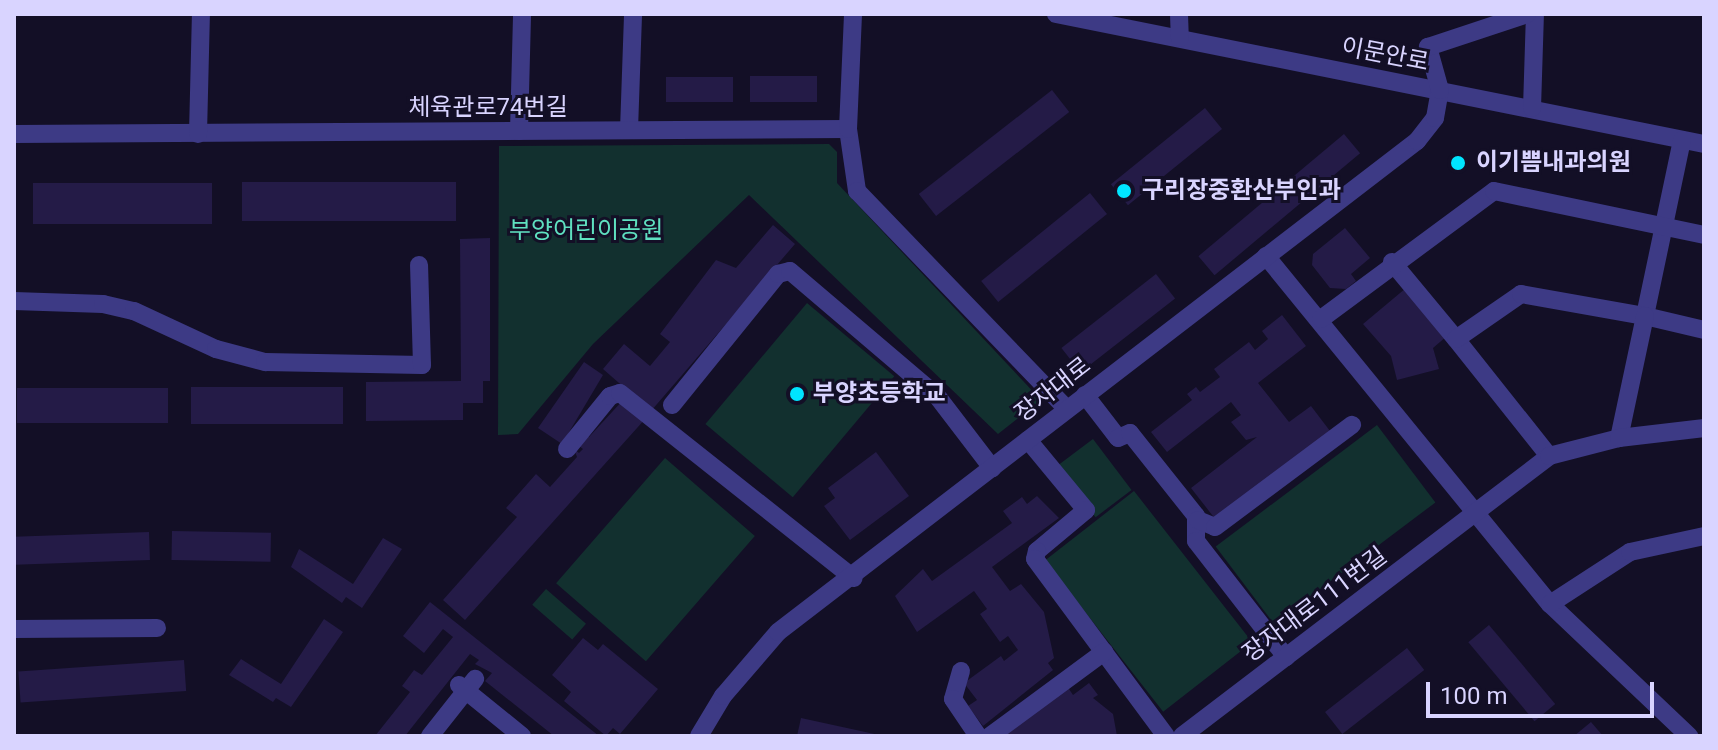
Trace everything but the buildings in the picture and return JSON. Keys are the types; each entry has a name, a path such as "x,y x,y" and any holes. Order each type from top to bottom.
{"street":[{"path":"198,134 201,14"},
{"path":"519,131 522,14"},
{"path":"629,130 633,14"},
{"path":"853,14 848,129 857,191 1067,409"},
{"name":"이문안로","path":"1056,14 1704,144"},
{"path":"1179,14 1180,38"},
{"path":"1440,90 1428,47 1527,14"},
{"path":"1532,108 1535,14"},
{"name":"장자대로","path":"699,736 723,696 773,637 1417,141 1435,118 1440,90"},
{"name":"체육관로74번길","path":"14,134 848,129"},
{"path":"1619,438 1682,140"},
{"path":"1321,319 1392,262 1494,191 1704,235"},
{"path":"1266,256 1321,319 1550,604 1689,736"},
{"path":"1392,262 1549,456 1619,438 1704,428"},
{"path":"14,301 103,304 134,311 216,349 265,362 422,365 419,265"},
{"path":"672,405 778,274 790,271 937,396 992,468"},
{"path":"1456,339 1521,294 1704,330"},
{"path":"567,449 610,396 620,393 853,578"},
{"path":"1085,395 1118,439 1130,433 1198,520 1215,527 1352,425"},
{"path":"1028,440 1086,510 1037,551 1035,559 1166,736"},
{"name":"장자대로111번길","path":"1182,736 1549,456"},
{"path":"1198,520 1196,541 1286,657"},
{"path":"1550,604 1630,552 1704,536"},
{"path":"14,629 157,628"},
{"path":"990,736 1104,652"},
{"path":"961,671 953,699 978,736"},
{"path":"430,736 466,685 522,736"},
{"path":"1698,736 1704,728"}],"green space":[{"name":"부양어린이공원","path":"829,144 837,152 837,183 1041,400 998,434 749,195 593,344 518,434 498,435 499,146"},
{"path":"807,303 894,376 793,497 705,424"},
{"path":"1377,425 1435,502 1274,624 1216,547"},
{"path":"1093,439 1132,490 1096,517 1057,466"},
{"path":"665,458 755,536 646,661 556,583"},
{"path":"1134,491 1252,642 1163,712 1045,561"},
{"path":"546,589 586,624 572,640 532,605"}],"place":[{"name":"이기쁨내과의원","path":"1458,163"},
{"name":"구리장중환산부인과","path":"1124,191"},
{"name":"부양초등학교","path":"797,394"}]}
